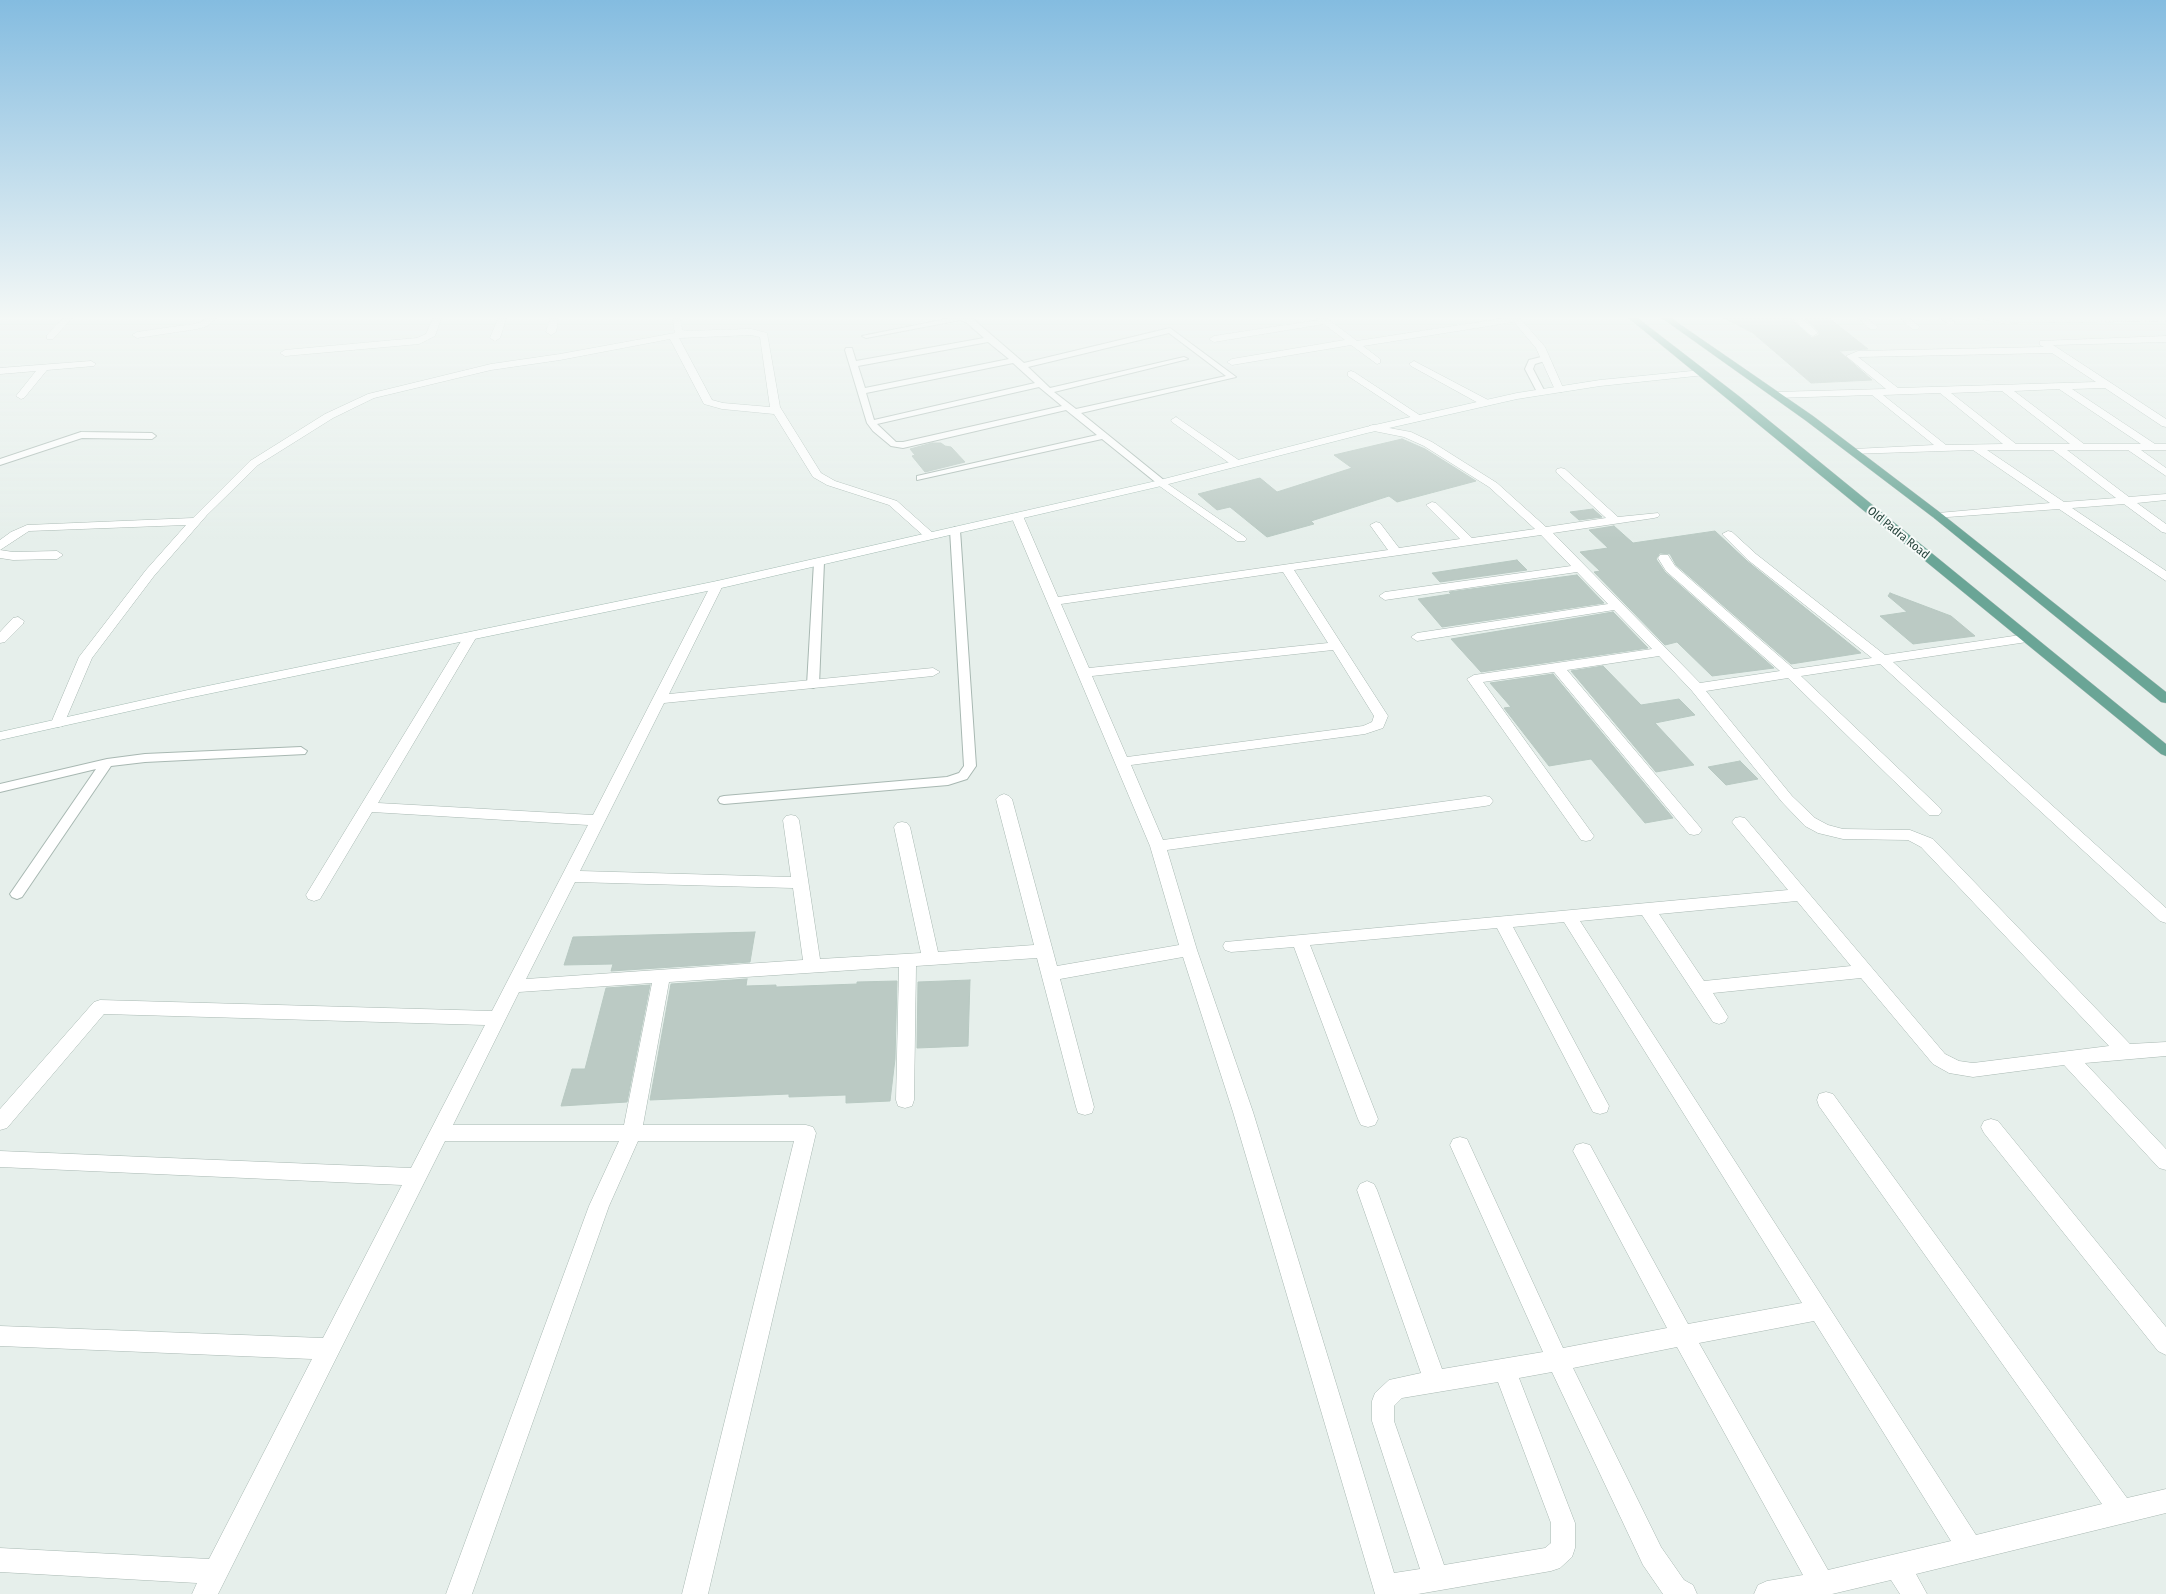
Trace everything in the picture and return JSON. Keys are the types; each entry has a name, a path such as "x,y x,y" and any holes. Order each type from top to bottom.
{"main road":[{"name":"Old Padra Road","path":"1723,390 2166,751"},
{"path":"1770,390 1938,516 2166,699"}],"street":[{"path":"21,396 26,390"},
{"path":"58,723 86,657 150,573 196,521 254,463 329,416 371,396 394,390"},
{"path":"703,390 708,402 722,406 778,411"},
{"path":"774,390 778,411 817,475 822,479 893,503 930,536"},
{"path":"1376,390 1419,418"},
{"path":"1463,390 1486,403"},
{"path":"0,736 717,585 1162,482 1373,428 1486,403 1556,390"},
{"path":"1775,394 1924,390"},
{"path":"1942,390 2015,448"},
{"path":"2007,390 2081,447"},
{"path":"2067,390 2153,447"},
{"path":"2113,390 2166,424"},
{"path":"1874,392 1944,448"},
{"path":"1176,420 1236,463"},
{"path":"1373,428 1407,434 1428,444 1494,485 1544,530 1697,688 1787,799 1810,822 1823,829 1843,834 1910,835 1927,842 2126,1052"},
{"path":"1854,452 1974,447 2166,447"},
{"path":"1974,447 2166,577"},
{"path":"2056,447 2166,530"},
{"path":"2130,447 2166,473"},
{"path":"1561,471 1615,520"},
{"path":"1162,482 1241,539"},
{"path":"1938,516 2166,497"},
{"path":"1432,505 1469,541"},
{"path":"1054,601 1654,515"},
{"path":"1017,516 1158,846 1189,950 1243,1112 1387,1590 1436,1578 1551,1559 1563,1548 1563,1523 1505,1370"},
{"path":"0,546 15,534 28,528 196,521"},
{"path":"1376,525 1396,552"},
{"path":"1728,534 1752,556 1883,660 2166,917"},
{"path":"0,554 13,556 57,555"},
{"path":"1664,558 1670,568 1791,674 1934,811"},
{"path":"1122,762 1365,730 1378,725 1381,716 1287,568"},
{"path":"1385,596 1580,568"},
{"path":"205,1594 717,585"},
{"path":"1417,637 1617,606"},
{"path":"0,639 18,621"},
{"path":"314,895 471,636"},
{"path":"1697,688 2027,638"},
{"path":"1083,673 1337,646"},
{"path":"1586,836 1474,679 1662,652"},
{"path":"1558,668 1694,830"},
{"path":"660,699 933,672"},
{"path":"1004,799 1085,1107"},
{"path":"1158,846 1485,801"},
{"path":"368,807 598,820"},
{"path":"791,820 812,966"},
{"path":"1740,822 1939,1059 1956,1068 1973,1070 2068,1057 2166,1048"},
{"path":"902,828 931,958"},
{"path":"569,876 799,883"},
{"path":"1231,946 1802,895"},
{"path":"1646,908 1719,1017"},
{"path":"1568,915 1970,1548"},
{"path":"1502,921 1600,1106"},
{"path":"1300,941 1368,1119"},
{"path":"1050,974 1189,950"},
{"path":"514,986 1044,951"},
{"path":"905,1100 908,960"},
{"path":"1700,988 1865,971"},
{"path":"459,1594 599,1206 632,1133 662,976"},
{"path":"0,1122 100,1007 497,1018"},
{"path":"2068,1057 2166,1162"},
{"path":"1826,1100 2121,1511"},
{"path":"1991,1127 2166,1344"},
{"path":"439,1133 806,1133 695,1594"},
{"path":"1460,1145 1557,1359 1652,1556 1675,1589 1684,1594"},
{"path":"1583,1152 1682,1335 1822,1584"},
{"path":"0,1159 416,1177"},
{"path":"1367,1190 1435,1381"},
{"path":"1436,1578 1383,1421 1383,1401 1397,1388 1505,1370 1818,1310"},
{"path":"0,1336 329,1350"},
{"path":"1767,1594 1822,1584 2166,1501"},
{"path":"0,1560 216,1572"},
{"path":"1897,1566 1914,1594"}],"lane":[{"path":"865,390 862,391 871,423 889,442 903,445 1167,390"},
{"path":"871,423 1014,390"},
{"path":"1048,391 1162,482"},
{"path":"0,462 81,435 152,436"},
{"path":"920,478 1104,436"},
{"path":"724,800 948,781 963,776 970,766 955,530"},
{"path":"813,684 819,562"},
{"path":"0,788 107,763 145,758 301,751"},
{"path":"17,894 107,763"}],"building":[{"path":"1402,439 1425,449 1476,481 1397,502 1389,496 1311,521 1314,524 1267,537 1230,507 1217,510 1198,494 1260,478 1277,492 1352,468 1334,455"},
{"path":"932,443 941,443 951,447 965,462 925,472 912,456 915,455 910,449"},
{"path":"1593,509 1602,517 1579,520 1570,512"},
{"path":"1614,526 1633,543 1715,531 1747,561 1861,653 1791,664 1676,565 1670,554 1660,553 1656,559 1665,572 1774,668 1712,676 1677,642 1665,645 1594,572 1600,571 1580,552 1608,548 1589,530"},
{"path":"1517,560 1527,570 1440,582 1432,573"},
{"path":"1577,575 1604,603 1442,627 1418,599 1451,594 1449,592"},
{"path":"1890,593 1951,616 1975,636 1913,644 1880,616 1907,612 1888,596"},
{"path":"1613,612 1648,648 1481,672 1451,639"},
{"path":"1603,666 1641,705 1679,699 1695,715 1655,723 1694,765 1656,772 1571,671"},
{"path":"1553,674 1673,818 1645,823 1591,759 1549,766 1504,708 1511,707 1490,683"},
{"path":"1740,761 1758,779 1726,785 1708,767"},
{"path":"755,932 750,962 611,971 613,964 564,965 573,937"},
{"path":"747,979 746,986 776,985 776,987 897,981 895,1059 890,1101 846,1103 846,1095 789,1097 789,1094 650,1100 671,984"},
{"path":"970,980 968,1046 917,1048 918,982"},
{"path":"650,985 627,1102 561,1106 572,1069 585,1069 606,988"}]}
